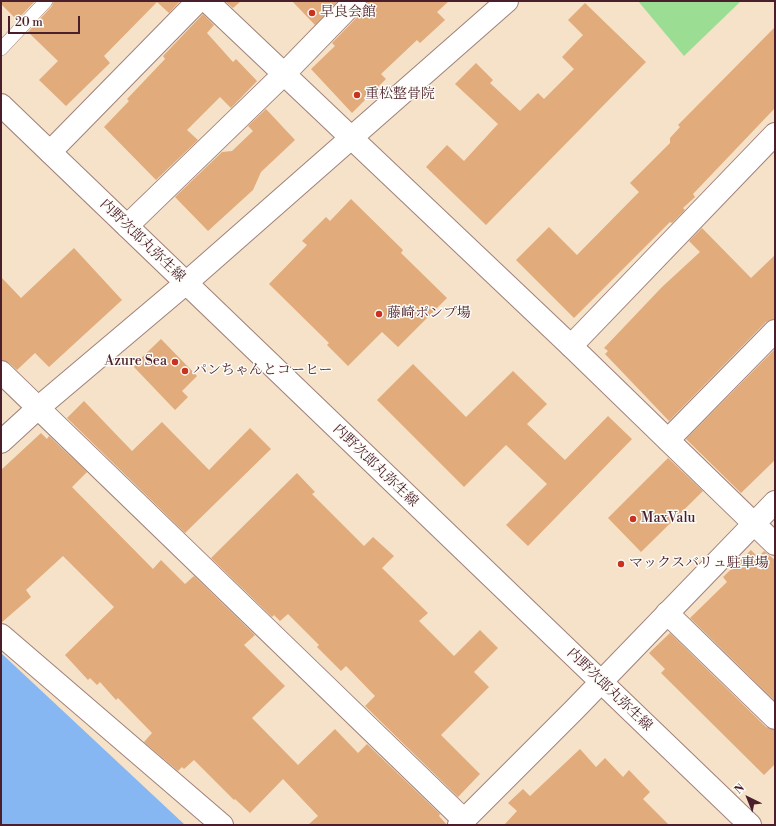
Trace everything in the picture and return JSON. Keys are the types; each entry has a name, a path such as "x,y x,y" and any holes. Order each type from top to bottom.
{"street":[{"path":"50,152 198,1"},
{"path":"206,1 285,73 350,137 571,346 775,544"},
{"path":"127,226 285,73 355,1"},
{"path":"1,442 38,408 186,284 350,137 507,1"},
{"name":"内野次郎丸弥生線","path":"1,106 750,825"},
{"path":"571,346 775,134"},
{"path":"668,440 775,331"},
{"path":"1,372 462,823 775,502"},
{"path":"666,613 775,718"},
{"path":"1,635 222,825"}],"lane":[{"path":"1,49 46,1"}],"green space":[{"path":"638,1 741,1 684,56"}],"water":[{"path":"1,653 185,825 1,825"}],"building":[{"path":"1,1 35,1 17,20 1,4"},
{"path":"54,1 180,1 169,13 157,2 104,56 110,63 66,106 39,80 58,61 28,32 52,6"},
{"path":"225,1 241,1 233,8"},
{"name":"早良会館","path":"292,1 338,1 315,25"},
{"path":"367,1 449,1 437,12 445,20 420,43 417,40 381,74 386,79 352,113 311,69 335,46 332,43 364,10"},
{"path":"585,3 646,62 486,225 426,167 447,145 464,161 498,124 455,84 476,63 493,80 490,83 520,111 538,93 544,99 574,69 562,57 583,35 568,20"},
{"path":"203,14 214,25 207,33 233,62 236,59 257,81 231,108 220,97 187,130 198,140 156,180 104,127 129,101 127,99 165,59 163,56"},
{"path":"775,27 775,108 693,194 695,197 683,208 685,210 672,223 670,222 574,318 516,260 549,227 577,255 639,192 630,183 670,143 670,138 680,127 678,125"},
{"path":"266,109 295,140 261,172 253,190 208,231 175,197 222,152 232,151 253,131 248,126"},
{"path":"351,199 403,250 401,253 447,298 398,347 382,332 348,366 327,345 329,343 269,284 307,245 302,241 326,217 330,221"},
{"path":"702,228 751,278 775,255 775,319 766,322 669,421 605,354 608,351 604,348 662,287 700,252 689,241"},
{"path":"74,248 122,300 49,367 35,353 17,370 9,363 1,360 1,277 21,298"},
{"path":"161,339 197,376 182,391 188,397 175,410 133,366"},
{"path":"775,349 775,460 741,493 686,439"},
{"path":"413,364 466,417 513,371 547,404 527,424 565,460 608,416 632,439 528,546 506,525 547,484 506,445 464,487 377,400"},
{"path":"84,401 132,451 162,422 209,470 250,428 271,449 185,533 67,418"},
{"path":"41,433 47,439 49,436 87,472 72,487 153,569 161,560 185,584 194,576 255,635 244,645 285,686 252,718 298,765 335,729 358,753 367,744 440,814 439,816 447,825 308,825 318,816 283,779 250,813 235,799 234,800 194,760 184,769 182,767 178,771 144,742 152,733 118,698 116,700 100,682 97,685 90,678 88,680 65,655 114,607 63,556 26,590 31,597 1,623 1,470"},
{"path":"668,458 703,491 641,552 608,518"},
{"path":"297,473 315,492 312,494 364,546 373,537 394,556 382,568 428,613 419,621 454,656 480,630 498,648 474,672 489,687 441,735 480,774 458,797 365,706 375,696 346,666 341,671 317,647 319,645 288,614 280,621 274,615 272,617 211,558"},
{"path":"751,550 758,557 764,551 775,560 775,701 690,618 727,582 723,577"},
{"path":"670,633 766,727 775,730 775,764 764,775 661,673 665,669 649,653"},
{"path":"580,749 596,767 605,758 623,777 629,770 650,792 643,799 669,825 504,825 517,811 508,803 523,789 530,796"}],"place":[{"name":"早良会館","path":"312,13"},
{"name":"重松整骨院","path":"357,95"},
{"name":"藤崎ポンプ場","path":"379,314"},
{"name":"Azure Sea","path":"175,362"},
{"name":"パンちゃんとコーヒー","path":"185,371"},
{"name":"MaxValu","path":"633,519"},
{"name":"マックスバリュ駐車場","path":"621,564"}]}
